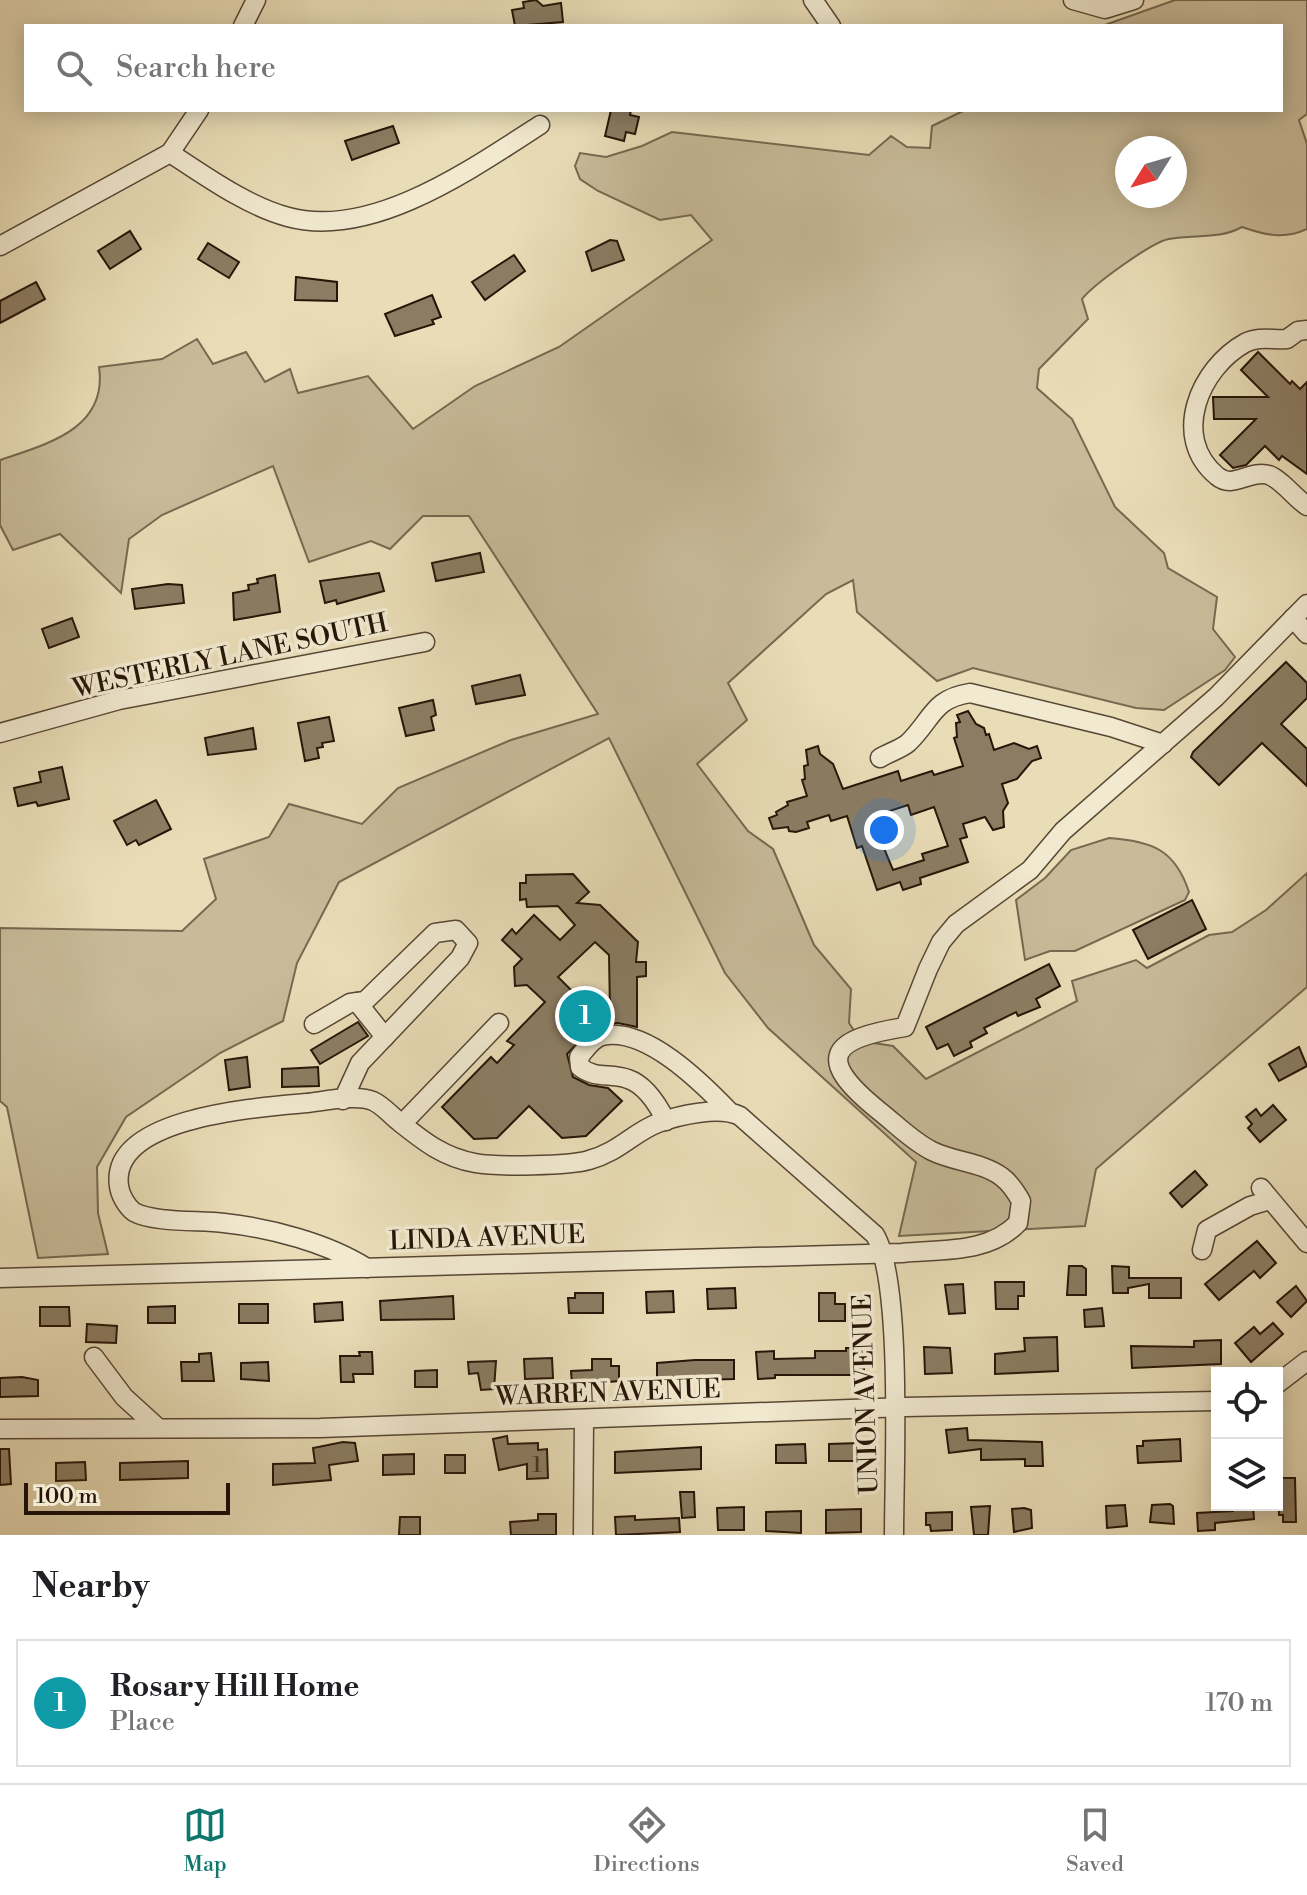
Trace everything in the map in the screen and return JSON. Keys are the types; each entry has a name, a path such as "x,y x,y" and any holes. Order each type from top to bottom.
{"street":[{"path":"244,24 256,0"},
{"path":"813,0 830,24"},
{"path":"1073,0 1105,9 1134,0"},
{"path":"0,246 170,153 198,112"},
{"path":"170,153 274,213 308,221 345,218 408,202 486,160 540,125"},
{"path":"1307,330 1298,331 1287,339 1262,338 1245,343 1205,382 1192,412 1194,434 1204,460 1220,480 1230,482 1253,474 1270,475 1307,506"},
{"path":"880,758 907,744 924,720 949,696 970,693 1111,727 1163,744 1216,697 1307,604"},
{"path":"1293,618 1307,634"},
{"name":"WESTERLY LANE SOUTH","path":"0,733 119,700 425,642"},
{"name":"LINDA AVENUE","path":"0,1278 884,1251 975,1247 996,1241 1018,1223 1021,1201 1013,1189 1001,1176 985,1168 933,1151 911,1138 851,1088 837,1067 838,1054 846,1044 876,1032 905,1027 941,942 956,924 1030,870 1063,831 1163,744"},
{"path":"314,1024 365,1001 435,933 456,930 468,943 460,958 360,1063 343,1100"},
{"path":"357,1002 385,1037"},
{"path":"402,1124 499,1023"},
{"path":"666,1121 656,1102 631,1079 592,1076 580,1067 579,1057 594,1040 601,1036 627,1036 662,1052 875,1235 884,1251"},
{"path":"368,1268 348,1256 266,1231 226,1223 144,1216 132,1210 119,1185 122,1167 133,1151 155,1134 197,1116 343,1100 372,1100 449,1158 479,1164 585,1162 608,1155 656,1123 728,1110"},
{"path":"1202,1250 1207,1230 1266,1194 1307,1243"},
{"name":"UNION AVENUE","path":"884,1251 893,1409 894,1535"},
{"path":"94,1357 124,1397 157,1427"},
{"path":"1283,1379 1307,1361"},
{"name":"WARREN AVENUE","path":"0,1429 320,1428 1211,1401"},
{"path":"583,1535 584,1419"}],"shaded area":[{"path":"1175,0 1307,0 1307,114 1299,120 1307,144 1307,229 1274,235 1242,227 1215,235 1161,242 1137,255 1088,292 1082,299 1088,319 1039,369 1037,388 1072,419 1115,507 1164,553 1168,568 1217,597 1213,629 1235,657 1225,670 1164,710 1136,708 973,668 937,681 857,612 853,580 826,594 728,683 747,720 697,764 748,831 773,849 814,945 851,989 849,1023 861,1041 893,1046 926,1079 1077,1001 1072,981 1136,960 1147,968 1209,935 1232,932 1266,910 1307,873 1307,987 1096,1169 1085,1226 899,1236 916,1162 768,1028 725,973 609,738 339,882 297,963 283,1021 220,1053 126,1117 97,1167 98,1213 108,1254 38,1258 7,1107 0,1101 0,928 182,931 216,899 204,859 269,837 289,804 362,824 398,788 511,740 598,714 469,516 423,516 390,549 371,541 309,562 273,466 162,515 129,539 121,593 60,534 13,550 0,525 0,460 54,440 84,419 94,405 99,388 99,367 162,359 197,339 213,364 246,352 265,382 290,369 298,393 368,376 413,429 475,386 559,347 712,240 691,215 660,220 598,191 580,179 575,166 580,153 606,157 642,146 672,132 869,155 891,136 907,147 930,148 932,126 961,112 1283,112 1283,24 1108,24"},
{"path":"1109,838 1149,845 1169,857 1189,892 1185,900 1075,951 1050,951 1025,960 1016,900 1045,878 1071,850"}],"building":[{"path":"536,0 543,6 561,3 563,22 515,24 512,10 524,8 523,2"},
{"path":"611,112 631,112 630,115 639,117 635,134 626,132 624,141 605,136"},
{"path":"393,126 399,143 352,160 345,141"},
{"path":"130,231 141,249 110,269 98,251"},
{"path":"610,240 617,241 624,260 592,271 586,252"},
{"path":"208,243 239,262 229,278 198,259"},
{"path":"514,255 525,271 485,300 472,282"},
{"path":"296,277 337,282 337,301 295,300"},
{"path":"36,282 45,299 0,323 0,301"},
{"path":"432,295 441,317 432,320 434,324 395,336 385,314"},
{"path":"1258,352 1290,384 1292,381 1300,389 1307,382 1307,474 1282,456 1279,460 1265,446 1246,465 1233,468 1220,455 1256,419 1214,419 1213,397 1268,397 1241,370"},
{"path":"480,553 484,572 436,581 432,563"},
{"path":"379,573 384,591 337,604 336,600 325,603 320,581"},
{"path":"275,575 280,612 234,620 233,593 249,590 248,585 258,583 257,579"},
{"path":"182,585 184,603 135,609 132,589"},
{"path":"72,618 79,637 49,648 42,629"},
{"path":"1286,662 1307,683 1307,698 1281,724 1307,749 1307,786 1262,743 1219,785 1191,757 1193,752"},
{"path":"520,675 525,695 476,704 472,686"},
{"path":"433,700 436,715 431,717 434,730 406,736 399,708"},
{"path":"968,711 976,724 984,728 986,735 989,734 994,750 1014,743 1029,749 1037,746 1041,758 1032,761 1017,779 1002,784 1008,803 1003,811 1004,827 993,830 985,817 963,824 967,837 960,839 968,862 920,878 921,884 903,890 900,882 877,890 862,846 857,848 847,816 831,821 829,815 807,822 809,828 796,832 789,831 788,827 773,829 769,818 777,815 776,812 788,805 787,802 807,796 802,780 805,779 804,766 808,765 806,750 818,746 820,754 833,764 843,789 898,771 901,781 932,771 934,775 963,766 954,738 957,737 956,723 960,722 957,715","holes":["908,805 911,815 934,807 948,846 922,854 924,860 893,870 871,817"]},
{"path":"329,717 334,741 322,743 323,747 317,748 319,758 305,761 298,723"},
{"path":"253,728 256,749 208,755 205,738"},
{"path":"62,767 69,799 38,806 36,802 18,806 14,788 41,782 39,772"},
{"path":"156,800 171,829 139,845 136,840 127,845 114,821"},
{"path":"573,874 589,892 577,903 600,905 638,942 636,962 646,962 646,976 637,977 637,1027 618,1023 594,1026 567,1054 573,1077 589,1085 608,1088 622,1101 586,1136 562,1138 529,1106 497,1138 474,1139 442,1107 491,1057 497,1063 514,1045 507,1041 545,1002 527,985 515,986 514,967 522,959 502,940 512,929 516,934 534,915 560,940 575,925 558,906 527,907 526,899 520,900 520,883 526,883 526,875","holes":["595,942 609,955 610,1012 594,995 576,995 558,977"]},
{"path":"1192,900 1206,929 1148,959 1133,930"},
{"path":"1049,964 1060,986 1036,999 1040,1007 1018,1016 1016,1012 984,1028 987,1033 970,1042 972,1047 954,1056 948,1044 937,1049 926,1027"},
{"path":"358,1022 368,1036 320,1064 311,1050"},
{"path":"1299,1047 1307,1066 1279,1081 1269,1064"},
{"path":"247,1057 250,1087 229,1090 225,1060"},
{"path":"318,1067 319,1086 282,1087 282,1069"},
{"path":"1273,1105 1286,1120 1260,1142 1248,1128 1252,1124 1246,1117 1256,1109 1261,1116"},
{"path":"1195,1171 1207,1185 1182,1207 1170,1193"},
{"path":"1257,1241 1276,1263 1260,1278 1254,1271 1219,1300 1205,1284"},
{"path":"1069,1266 1086,1269 1086,1295 1067,1295"},
{"path":"1112,1266 1129,1267 1129,1278 1181,1278 1181,1298 1149,1298 1149,1284 1128,1288 1128,1293 1113,1293"},
{"path":"995,1282 1024,1282 1024,1296 1018,1296 1018,1309 996,1309"},
{"path":"963,1284 965,1313 949,1314 945,1285"},
{"path":"1296,1286 1307,1301 1291,1317 1277,1302"},
{"path":"735,1288 736,1308 708,1309 707,1289"},
{"path":"673,1291 674,1312 647,1313 646,1292"},
{"path":"575,1293 603,1293 603,1313 569,1313 568,1298 575,1298"},
{"path":"819,1293 835,1293 835,1304 845,1304 845,1321 819,1321"},
{"path":"453,1296 454,1319 381,1320 380,1301"},
{"path":"342,1302 343,1320 315,1322 314,1304"},
{"path":"239,1304 268,1304 268,1323 239,1323"},
{"path":"175,1306 175,1323 148,1323 148,1307"},
{"path":"40,1307 69,1307 70,1326 40,1326"},
{"path":"1102,1308 1104,1326 1085,1327 1084,1310"},
{"path":"1273,1323 1283,1334 1251,1362 1235,1343 1254,1327 1260,1334"},
{"path":"87,1324 117,1326 116,1343 86,1342"},
{"path":"1057,1337 1058,1371 995,1374 995,1354 1025,1351 1024,1338"},
{"path":"1221,1340 1221,1364 1132,1368 1131,1346 1194,1347 1194,1341"},
{"path":"924,1347 950,1348 952,1373 925,1374"},
{"path":"846,1348 864,1348 864,1375 775,1375 775,1378 758,1379 756,1352 774,1351 774,1359 815,1358 815,1351 846,1351"},
{"path":"359,1352 372,1352 373,1374 353,1374 354,1382 341,1382 340,1356 360,1356"},
{"path":"211,1353 214,1381 182,1381 181,1362 199,1362 199,1354"},
{"path":"552,1358 553,1378 525,1379 524,1359"},
{"path":"592,1359 611,1359 611,1366 619,1366 619,1381 572,1385 571,1371 592,1370"},
{"path":"734,1360 734,1379 657,1381 657,1363"},
{"path":"496,1361 494,1389 481,1390 478,1373 469,1374 468,1362"},
{"path":"268,1362 269,1381 241,1379 241,1363"},
{"path":"437,1370 437,1387 415,1387 415,1371"},
{"path":"0,1378 38,1380 38,1396 0,1397"},
{"path":"967,1428 968,1440 1042,1442 1043,1466 1025,1466 1025,1459 981,1460 981,1449 949,1453 946,1430"},
{"path":"507,1436 508,1444 538,1443 538,1450 547,1449 548,1478 527,1479 527,1464 499,1470 493,1439"},
{"path":"1180,1439 1181,1461 1138,1463 1137,1446 1143,1446 1143,1441"},
{"path":"343,1442 355,1443 358,1461 329,1465 331,1480 273,1485 273,1464 315,1463 313,1448"},
{"path":"859,1443 859,1461 829,1461 829,1444"},
{"path":"805,1444 806,1463 776,1463 776,1445"},
{"path":"701,1447 701,1469 615,1473 615,1452"},
{"path":"0,1449 9,1449 11,1484 0,1485"},
{"path":"414,1454 414,1474 383,1475 383,1455"},
{"path":"445,1455 465,1455 465,1473 445,1473"},
{"path":"188,1461 188,1478 120,1480 120,1463"},
{"path":"85,1462 86,1480 56,1481 56,1463"},
{"path":"1283,1478 1295,1478 1296,1522 1283,1522 1283,1515 1279,1515 1279,1511 1283,1511"},
{"path":"680,1492 694,1492 695,1517 682,1518"},
{"path":"1125,1505 1127,1526 1107,1528 1106,1506"},
{"path":"1152,1505 1173,1506 1174,1524 1150,1522"},
{"path":"990,1506 988,1535 974,1535 971,1507"},
{"path":"744,1507 744,1530 718,1530 717,1508"},
{"path":"861,1509 861,1532 826,1533 826,1510"},
{"path":"1012,1509 1031,1510 1032,1528 1014,1532"},
{"path":"801,1511 801,1533 766,1531 766,1512"},
{"path":"1253,1511 1254,1519 1215,1523 1215,1530 1198,1531 1197,1513"},
{"path":"952,1512 952,1530 931,1531 930,1525 926,1525 926,1513"},
{"path":"538,1514 556,1514 556,1535 511,1535 510,1522 538,1520"},
{"path":"635,1516 635,1520 679,1518 680,1532 616,1535 615,1517"},
{"path":"400,1517 420,1517 420,1535 399,1535"}],"place":[{"name":"Rosary Hill Home","path":"585,1016"}]}
